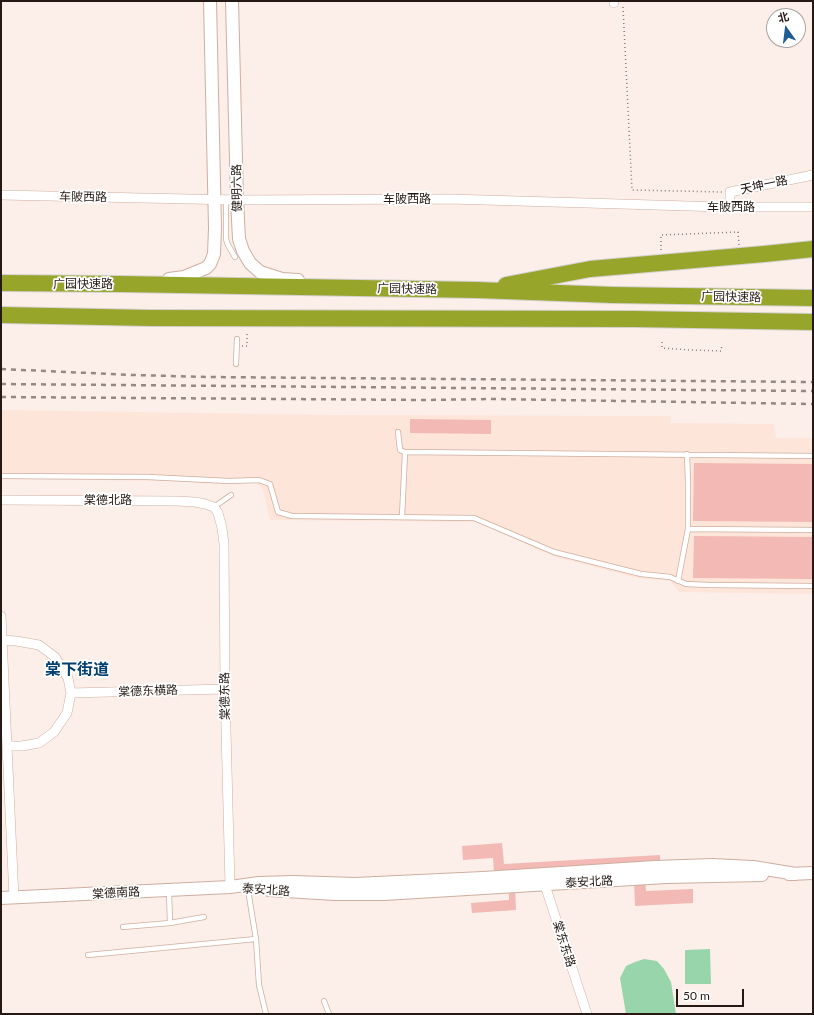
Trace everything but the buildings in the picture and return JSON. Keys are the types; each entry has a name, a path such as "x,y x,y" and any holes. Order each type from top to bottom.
{"highway":[{"path":"477,290 590,269 813,249"},
{"name":"广园快速路","path":"1,284 120,284 477,290 613,295 813,298"},
{"name":"广园快速路","path":"1,315 158,318 634,319 813,322"},
{"path":"774,321 813,329"},
{"path":"774,321 813,334"}],"street":[{"name":"健明六路","path":"210,1 226,200 243,251 250,262 260,272 282,279 332,284 355,289"},
{"name":"健明六路","path":"120,284 184,277 206,268 210,264 214,254 215,228 226,200 232,1"},
{"name":"天坤一路","path":"730,207 730,192 813,175"},
{"name":"车陂西路","path":"1,195 226,200 450,199 730,207 813,207"},
{"name":"棠德北路","path":"1,500 195,502 214,507"},
{"name":"棠德东路","path":"214,507 218,513 224,544 225,689 230,887"},
{"path":"1,616 4,732 7,746 14,898"},
{"path":"2,640 16,641 39,646 55,657 68,678 71,693 67,713 54,732 40,743 22,746 7,746"},
{"name":"棠德东横路","path":"71,693 225,689"},
{"name":"泰安北路","path":"230,887 273,882 355,884 813,873"},
{"name":"泰安北路","path":"230,887 248,890 354,895 543,879"},
{"name":"棠东东路","path":"543,879 587,1014"},
{"name":"棠德南路","path":"1,898 230,887"}],"lane":[{"path":"226,200 226,239 235,256"},
{"path":"236,364 237,339"},
{"path":"398,432 400,450 405,452 813,456"},
{"path":"402,517 405,452"},
{"path":"678,580 688,529 687,454"},
{"path":"1,476 148,477 229,481 259,480 270,484 278,512 292,516 474,518 554,552 641,574 670,577 686,584 813,586"},
{"path":"214,507 231,495"},
{"path":"688,529 813,530"},
{"path":"169,890 170,923"},
{"path":"248,890 256,939 259,985 266,1014"},
{"path":"123,927 170,923 204,917"},
{"path":"88,955 256,939"},
{"path":"324,1001 329,1014"}],"path":[{"path":"614,2 622,3 632,190 730,192"},
{"path":"661,263 661,235 738,232"},
{"path":"236,346 247,346 247,330"},
{"path":"662,342 662,348 690,350 721,351 722,345"}],"shaded area":[{"path":"1,410 337,415 671,416 671,423 774,424 776,438 813,438 813,594 679,592 671,581 637,578 552,556 477,522 270,520 263,490 257,483 220,484 164,481 1,479"}],"green space":[{"path":"710,949 711,984 685,984 685,950"},
{"path":"644,959 657,961 664,969 671,982 676,1014 626,1014 620,978 626,966"}],"railway":[{"path":"1,369 209,377 813,382"},
{"path":"1,384 813,391"},
{"path":"1,397 425,400 493,399 813,404"}],"district":[{"name":"棠下街道","path":"77,670"}]}
